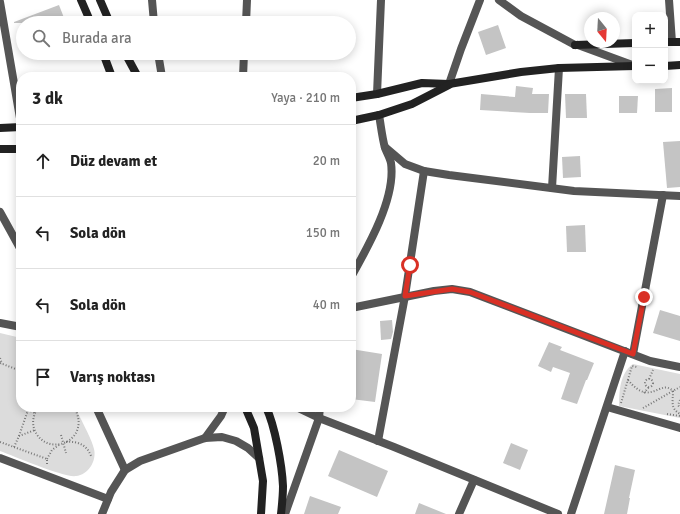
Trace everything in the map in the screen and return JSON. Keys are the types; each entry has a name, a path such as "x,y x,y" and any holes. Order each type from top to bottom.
{"main road":[{"path":"81,0 88,16"},
{"path":"100,0 107,16"},
{"path":"575,44 632,43"},
{"path":"106,60 110,72"},
{"path":"129,60 135,72"},
{"path":"668,66 680,65"},
{"path":"356,97 377,94 422,83 449,84 521,72 560,68 632,66"},
{"path":"356,120 379,115 412,104 449,84"},
{"path":"0,128 16,126"},
{"path":"0,149 16,148"},
{"path":"247,412 254,428 263,481 261,514"},
{"path":"268,412 271,417 281,470 283,487 281,514"}],"street":[{"path":"152,0 153,16"},
{"path":"246,16 247,0"},
{"path":"377,94 381,0"},
{"path":"449,84 480,0"},
{"path":"499,0 521,16 575,44 632,65"},
{"path":"669,0 672,42"},
{"path":"0,2 16,96"},
{"path":"159,60 161,72"},
{"path":"243,72 244,60"},
{"path":"552,188 560,68"},
{"path":"356,269 365,253 382,214 391,182 390,162 385,147 379,115"},
{"path":"385,147 405,164 424,171 574,191 680,196"},
{"path":"378,441 405,296 424,171"},
{"path":"633,354 663,195"},
{"path":"0,212 16,241"},
{"path":"356,307 405,296 452,289 470,292 650,361 680,366"},
{"path":"0,323 16,326"},
{"path":"571,514 625,351"},
{"path":"607,407 680,428"},
{"path":"98,412 125,470"},
{"path":"205,438 223,412"},
{"path":"306,412 558,514"},
{"path":"285,514 319,418 320,412"},
{"path":"102,514 108,499 125,470 140,460 205,438 222,437 236,441 248,448 259,458"},
{"path":"0,458 108,499"},
{"path":"459,514 474,480"}],"path":[{"path":"0,358 1,364 16,369"},
{"path":"620,405 632,366 639,367"},
{"path":"649,387 646,382 653,370 660,371"},
{"path":"644,393 654,383 652,379 649,379"},
{"path":"628,380 638,390 644,393 653,392 666,387 673,391"},
{"path":"649,410 642,409 680,387"},
{"path":"673,391 674,410 680,415"},
{"path":"680,400 678,405 680,408"},
{"path":"14,447 27,412"},
{"path":"46,476 47,459 52,450 72,438 79,426 79,418 76,412"},
{"path":"35,413 33,420 35,430 37,435 43,441 50,444 75,441 88,449 91,456"},
{"path":"665,413 680,415"},
{"path":"19,436 35,430"},
{"path":"61,435 66,452"},
{"path":"0,442 47,459"}],"shaded area":[{"path":"0,333 16,337 16,412 77,412 93,445 95,454 93,463 88,470 80,475 70,476 0,451"},
{"path":"633,364 680,374 680,418 619,406 619,394 623,377 625,372"}],"building":[{"path":"59,5 63,16 30,16"},
{"path":"498,25 506,48 486,55 478,32"},
{"path":"516,86 533,88 532,94 549,94 548,113 480,110 481,94 515,97"},
{"path":"672,88 672,112 655,112 655,89"},
{"path":"565,94 586,94 587,118 566,118"},
{"path":"619,96 638,96 637,113 619,113"},
{"path":"680,141 680,187 667,188 663,142"},
{"path":"580,156 581,177 563,178 562,157"},
{"path":"585,225 586,252 567,252 566,226"},
{"path":"660,310 680,316 680,341 653,333"},
{"path":"392,320 393,332 391,339 381,340 380,321"},
{"path":"549,342 562,347 560,350 594,363 577,404 561,399 570,373 553,367 551,372 538,366"},
{"path":"356,350 382,354 375,402 356,400"},
{"path":"511,443 528,450 520,470 503,463"},
{"path":"339,450 388,471 377,497 328,476"},
{"path":"615,465 635,470 627,514 604,514"},
{"path":"310,496 341,507 338,514 304,514"},
{"path":"419,503 446,514 415,514"}],"route":[{"path":"410,265 405,296 452,289 470,292 633,354 644,297"}]}
